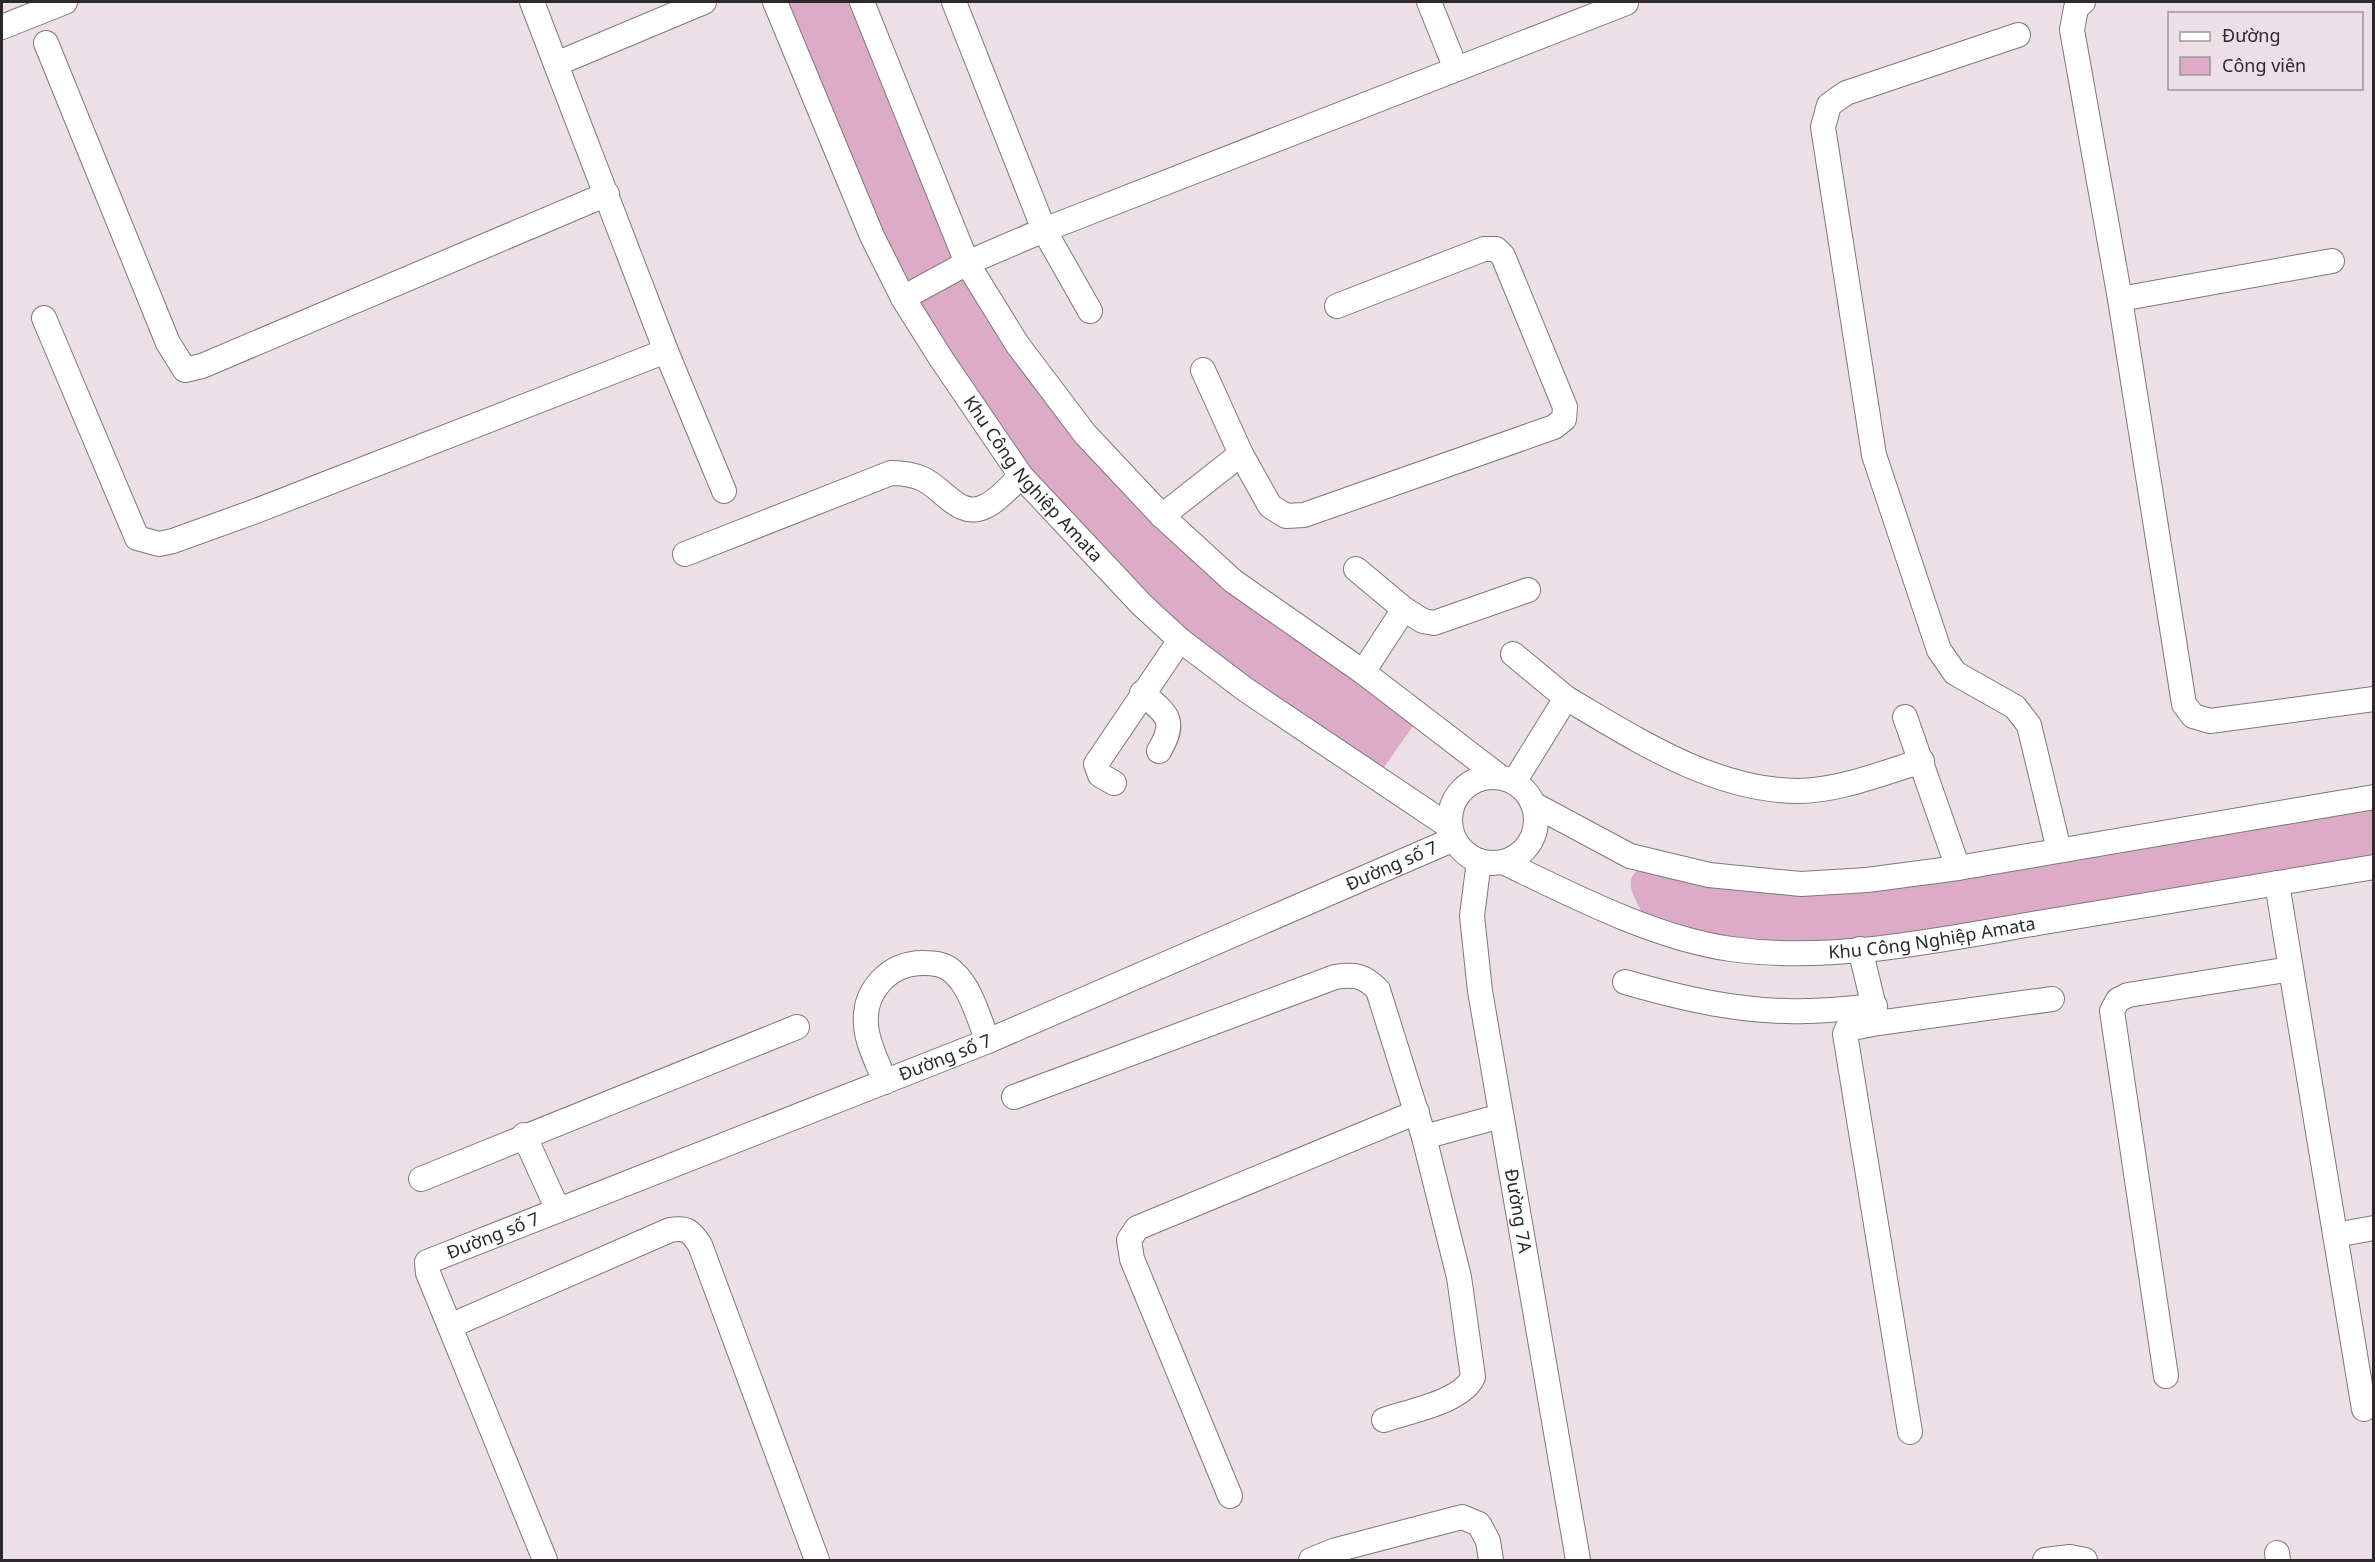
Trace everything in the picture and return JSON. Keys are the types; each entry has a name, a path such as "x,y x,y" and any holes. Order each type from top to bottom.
{"street":[{"path":"2,27 65,2"},
{"path":"532,2 666,351 724,490"},
{"path":"556,64 704,2"},
{"name":"Khu Công Nghiệp Amata","path":"775,2 872,236 903,298 1021,476 1142,605 1180,640 1452,833"},
{"path":"862,2 967,263 1017,344 1085,434 1162,516 1233,581 1363,672 1526,792 1533,804 1536,818 1529,843 1515,857 1503,862 1479,861 1460,847 1452,833 1455,800 1464,788 1482,777 1507,779"},
{"path":"954,2 1044,230 1090,311"},
{"path":"1429,2 1456,69"},
{"path":"2083,2 2076,8 2072,30 2120,299 2184,704 2193,716 2210,720 2373,699"},
{"path":"903,298 967,263 1044,230 1626,3"},
{"path":"2018,34 1846,93 1829,105 1823,127 1874,456 1939,650 1955,673 2015,707 2029,725 2059,850"},
{"path":"46,42 168,343 185,370 202,366 607,194"},
{"path":"1203,370 1241,453 1270,506 1286,516 1304,515 1554,427 1564,419 1565,406 1503,256 1496,249 1484,249 1337,306"},
{"path":"2120,299 2332,261"},
{"path":"44,318 137,538 159,544 256,511 666,351"},
{"path":"1162,516 1241,453"},
{"path":"685,554 891,473 907,473 925,480 959,507 975,511 988,506 1021,476"},
{"path":"1356,569 1404,609 1423,621 1434,622 1528,590"},
{"path":"1363,672 1404,609"},
{"path":"1114,783 1100,775 1096,764 1180,640"},
{"path":"1513,654 1566,698 1635,739 1721,779 1797,791 1830,788 1922,761"},
{"path":"1142,693 1166,714 1170,723 1169,734 1159,751"},
{"path":"1507,779 1566,698"},
{"path":"1905,717 1958,868"},
{"path":"1533,804 1630,856 1709,875 1801,884 1867,880 1958,868 2373,797"},
{"name":"Đường số 7","path":"450,1326 428,1273 427,1262 988,1041 1452,833"},
{"name":"Đường 7A","path":"1479,861 1472,916 1479,991 1578,1560"},
{"name":"Khu Công Nghiệp Amata","path":"1503,862 1609,912 1679,936 1730,949 1791,953 1860,949 1988,932 2373,867"},
{"path":"2277,883 2364,1409"},
{"path":"1860,949 1876,1015"},
{"path":"885,1082 866,1027 868,1004 877,984 892,971 913,963 938,963 954,972 965,988 988,1041"},
{"path":"2166,1376 2112,1011 2118,1000 2128,995 2291,969"},
{"path":"1014,1097 1335,977 1353,974 1368,979 1378,990 1424,1137 1459,1277 1473,1377 1468,1388 1455,1396 1384,1420"},
{"path":"1625,982 1682,999 1723,1006 1876,1015 2052,999"},
{"path":"1876,1015 1847,1029 1845,1034 1910,1431"},
{"path":"421,1179 524,1135 797,1027"},
{"path":"1230,1496 1132,1259 1129,1240 1137,1228 1417,1112"},
{"path":"1424,1137 1501,1116"},
{"path":"524,1135 558,1210"},
{"path":"545,1560 450,1326 670,1230 682,1228 691,1231 700,1245 817,1560"},
{"path":"2335,1235 2373,1228"},
{"path":"1311,1560 1336,1550 1462,1516 1479,1524 1488,1541 1491,1560"},
{"path":"2045,1560 2070,1557 2085,1560"}],"green space":[{"path":"788,2 850,2 954,262 910,286 883,231"},
{"path":"960,274 1078,444 1153,524 1227,590 1356,681 1413,726 1382,770 1254,682 1186,630 1150,596 1030,468 951,354 917,298"},
{"path":"2373,809 2373,856 1913,932 1839,941 1766,942 1720,936 1641,911 1633,895 1631,884 1631,879 1638,870 1868,892 1961,880"}]}
